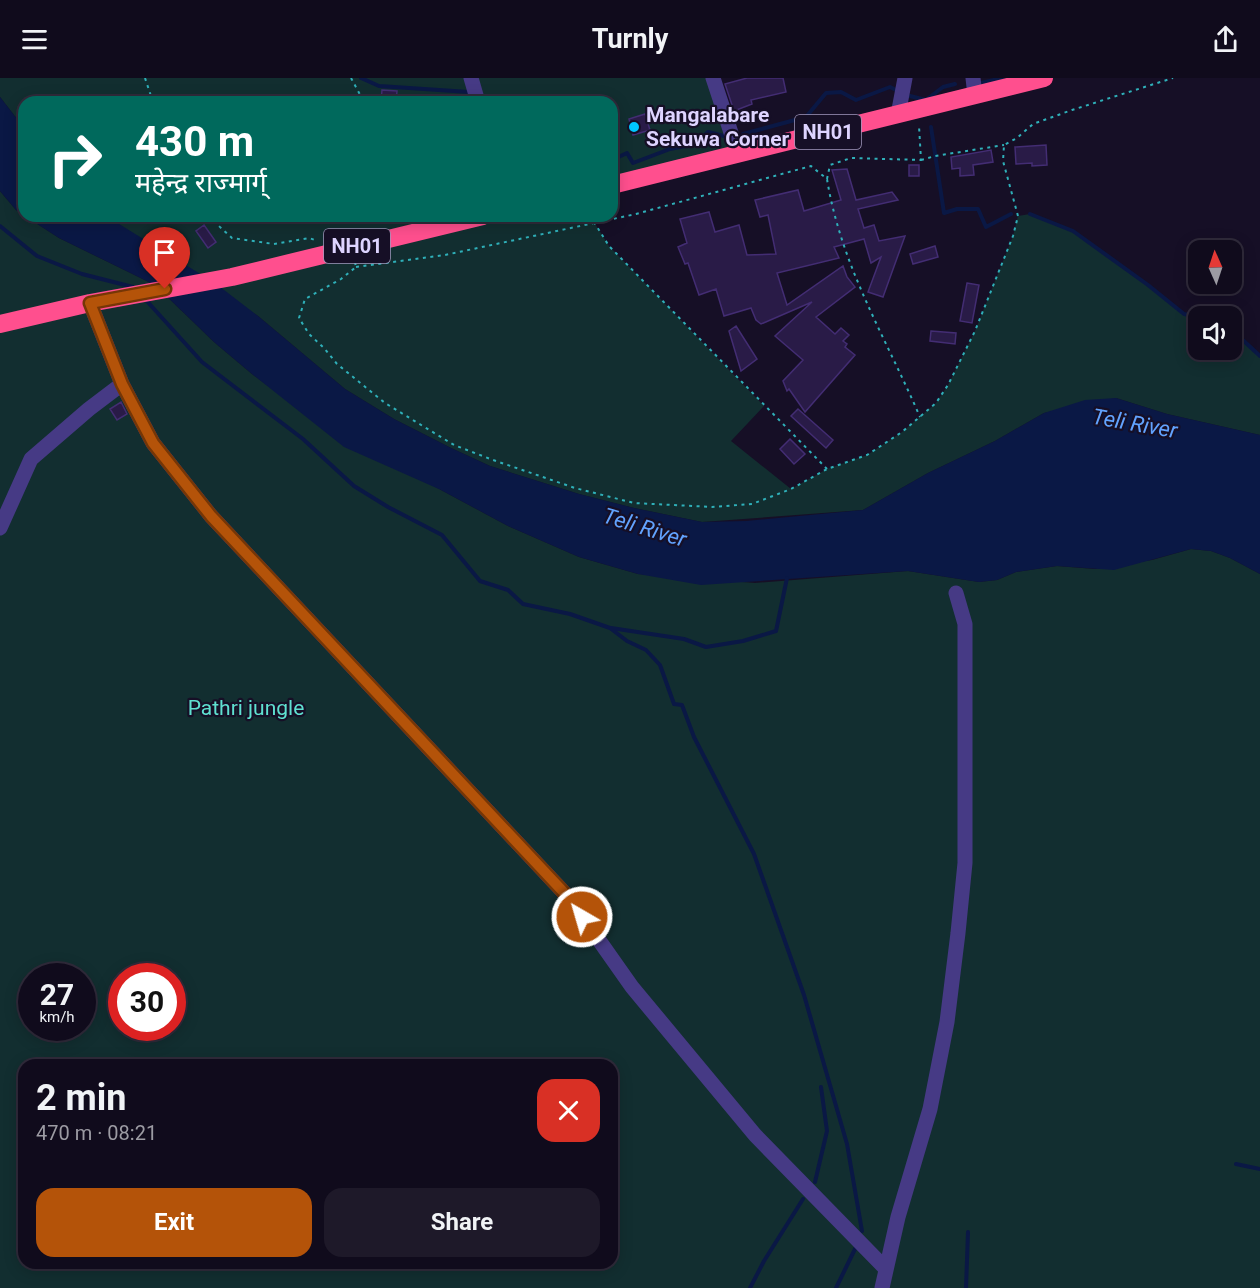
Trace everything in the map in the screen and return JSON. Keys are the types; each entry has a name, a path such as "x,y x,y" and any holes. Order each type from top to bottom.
{"highway":[{"name":"NH01","path":"618,184 919,110 974,87 1042,78"},
{"name":"NH01","path":"0,324 90,303 232,277 458,222"}],"street":[{"path":"471,78 476,96"},
{"path":"713,78 738,154"},
{"path":"898,115 905,78"},
{"path":"90,303 122,384 153,443 211,516 570,899 632,987 755,1135 885,1268"},
{"path":"0,528 31,459 122,384"},
{"path":"882,1288 898,1217 930,1109 946,1022 958,933 965,863 965,624 956,593"}],"path":[{"path":"146,78 151,96"},
{"path":"351,78 361,96"},
{"path":"920,417 846,258 830,198 827,179 830,165 851,158 921,160 1004,145 1017,138 1033,124 1173,78"},
{"path":"919,110 921,160"},
{"path":"827,469 609,246 594,222 444,255 356,267 341,279 305,299 299,318 309,334 351,378 385,403 454,445 575,488 634,503 712,507 752,504 791,489 827,469 867,455 902,432 936,403 948,385 975,331 1013,236 1018,216 1003,161 1004,145"},
{"path":"618,217 811,166 827,179"},
{"path":"215,222 232,238 274,243 309,238 346,249 356,267"}],"green space":[{"path":"0,78 713,78 738,154 618,184 618,96 18,96 18,120 0,97"},
{"name":"Pathri jungle","path":"0,191 18,211 18,222 34,222 59,238 155,285 214,342 291,403 508,526 579,557 638,574 755,583 908,571 979,582 997,580 1016,572 1057,566 1095,569 1152,560 1191,549 1211,551 1260,574 1260,1288 0,1288"},
{"path":"1030,214 1073,231 1188,315 1188,360 1242,360 1242,338 1260,355 1260,435 1167,414 1116,398 1044,413 995,441 928,473 863,510 702,522 579,494 490,466 394,419 345,389 258,316 115,222 594,222 609,246 764,406 731,441 791,489 827,469 867,455 902,432 936,403 948,385 975,331 1013,236 1018,216"}],"water":[{"path":"0,97 18,120 18,211 0,191"},
{"name":"Teli River","path":"34,222 116,222 215,283 345,389 394,419 490,466 579,494 702,522 746,521 863,510 928,473 995,441 1044,413 1085,400 1116,398 1167,414 1260,435 1260,574 1211,551 1191,549 1114,570 1057,566 1016,572 997,580 979,582 908,571 701,585 638,574 579,557 508,526 441,490 344,447 214,342 155,285 59,238"}],"building":[{"path":"747,78 783,78 786,92 751,100 752,104 734,111 725,84"},
{"path":"382,90 397,91 397,96 382,96"},
{"path":"645,114 650,130 633,135 629,119"},
{"path":"1046,145 1047,165 1016,164 1015,147"},
{"path":"991,150 993,162 973,165 974,175 960,176 960,168 952,169 951,157"},
{"path":"909,165 919,165 919,176 909,176"},
{"path":"847,169 856,200 892,192 898,200 858,209 864,228 874,225 879,241 905,236 883,297 868,292 881,257 871,263 864,239 834,247 839,258 777,273 787,305 843,266 847,277 855,287 816,317 835,334 841,328 849,335 843,341 847,344 845,347 855,355 805,412 789,389 787,391 783,381 803,360 775,336 812,302 761,324 756,320 751,308 724,316 716,289 699,295 688,263 685,264 678,247 687,243 680,219 709,212 715,232 739,225 747,255 776,254 768,215 760,217 755,200 798,190 804,211 841,200 832,170"},
{"path":"204,225 216,242 208,248 196,231"},
{"path":"935,246 938,257 913,264 910,254"},
{"path":"967,283 979,285 972,323 960,321"},
{"path":"736,326 757,359 741,371 729,331"},
{"path":"931,331 956,333 955,344 930,341"},
{"path":"121,402 127,414 117,420 110,409"},
{"path":"798,409 833,440 826,448 791,416"},
{"path":"790,439 805,454 794,464 780,449"}],"waterway":[{"path":"361,78 379,86 469,92"},
{"path":"977,84 1002,78"},
{"path":"910,96 926,100 943,87 955,84"},
{"path":"743,134 806,117 826,93 841,92 856,100 890,87 896,90"},
{"path":"931,127 944,213 957,209 978,209 986,227 1011,214"},
{"path":"618,157 627,153 633,163 670,149 696,144 708,132 724,136"},
{"path":"1030,214 1073,231 1188,315"},
{"path":"0,226 37,256 82,274 133,287"},
{"path":"145,299 202,362 303,439 354,486 388,507 442,535 480,581 508,590 523,604 570,614 610,628 627,641 646,650 660,665 674,704 682,705 694,737 754,854 804,995 847,1144 862,1231"},
{"path":"1242,339 1260,356"},
{"path":"611,628 684,639 706,647 743,641 776,631 787,578"},
{"path":"815,1182 827,1131 821,1087"},
{"path":"1236,1164 1260,1169"},
{"path":"750,1288 803,1199"},
{"path":"966,1288 968,1232"},
{"path":"836,1288 856,1247"}],"place":[{"name":"Mangalabare Sekuwa Corner","path":"634,127"}],"route":[{"path":"165,289 90,303 122,384 153,443 211,516 570,899 582,917"}]}
